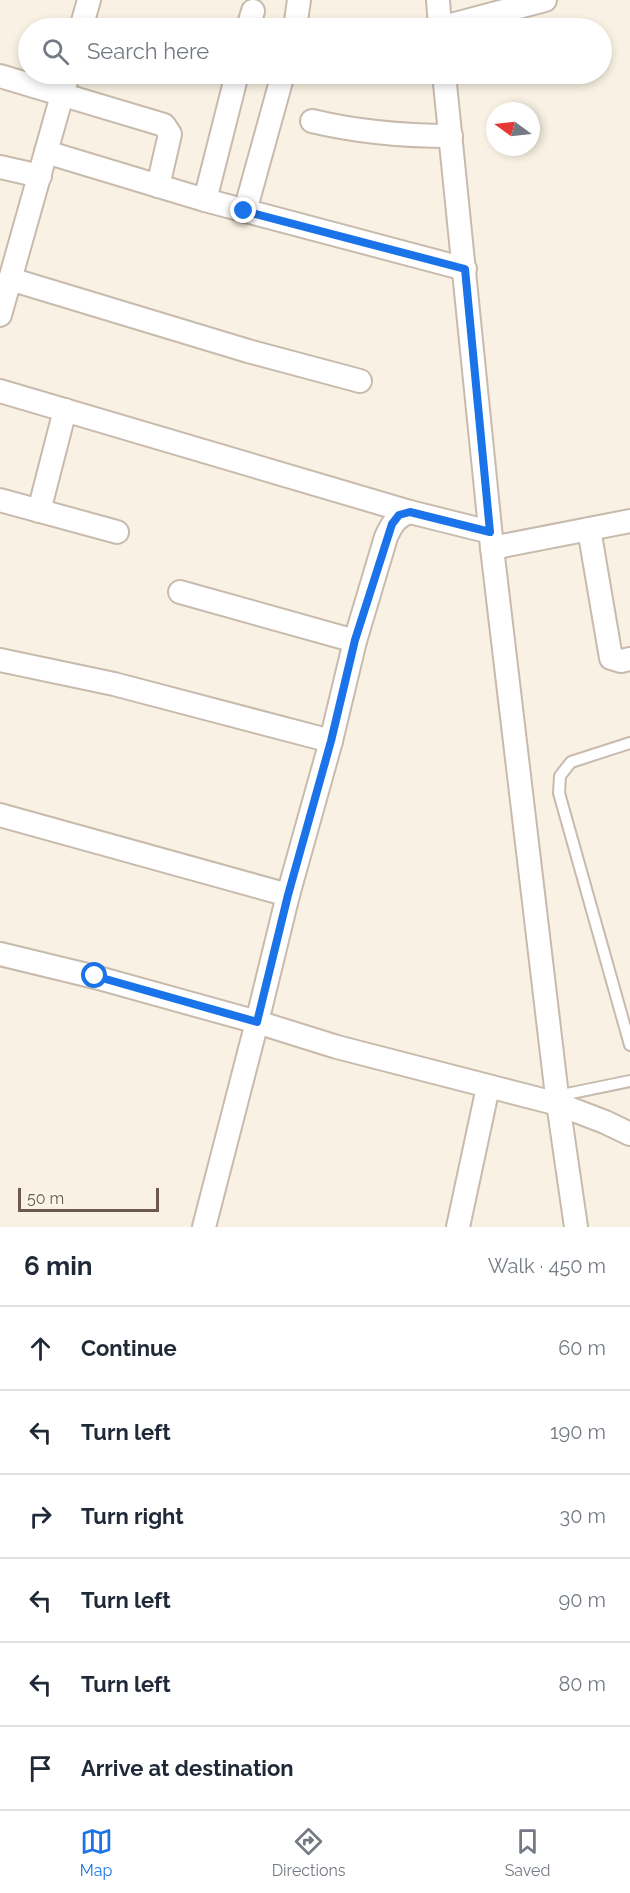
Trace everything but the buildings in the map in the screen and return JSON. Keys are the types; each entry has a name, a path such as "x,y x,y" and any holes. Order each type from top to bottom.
{"street":[{"path":"84,18 89,0"},
{"path":"296,18 299,0"},
{"path":"438,0 439,18"},
{"path":"478,18 545,0"},
{"path":"0,76 18,78"},
{"path":"0,315 65,84 164,126 170,134 158,186"},
{"path":"205,200 234,84"},
{"path":"244,211 281,84"},
{"path":"445,84 491,540 557,1100 576,1227"},
{"path":"312,121 394,135 451,136"},
{"path":"46,152 244,211 465,269"},
{"path":"0,167 40,176"},
{"path":"10,279 248,351 360,381"},
{"path":"0,391 410,512 491,540 589,529 630,521"},
{"path":"39,511 64,410"},
{"path":"0,500 117,532"},
{"path":"204,1227 288,895 331,741 355,640 392,524 399,515 410,512"},
{"path":"589,529 610,658 621,661 630,659"},
{"path":"180,592 355,640"},
{"path":"0,660 114,684 331,741"},
{"path":"0,815 288,895"},
{"path":"0,954 95,976 337,1047 488,1087 557,1100 630,1134"},
{"path":"458,1227 488,1087"}],"lane":[{"path":"630,743 571,762 560,776 559,793 630,1045"},
{"path":"557,1100 630,1082"}],"route":[{"path":"95,976 257,1022 288,895 331,741 355,640 392,524 399,515 410,512 490,532 465,269 244,211"}]}
